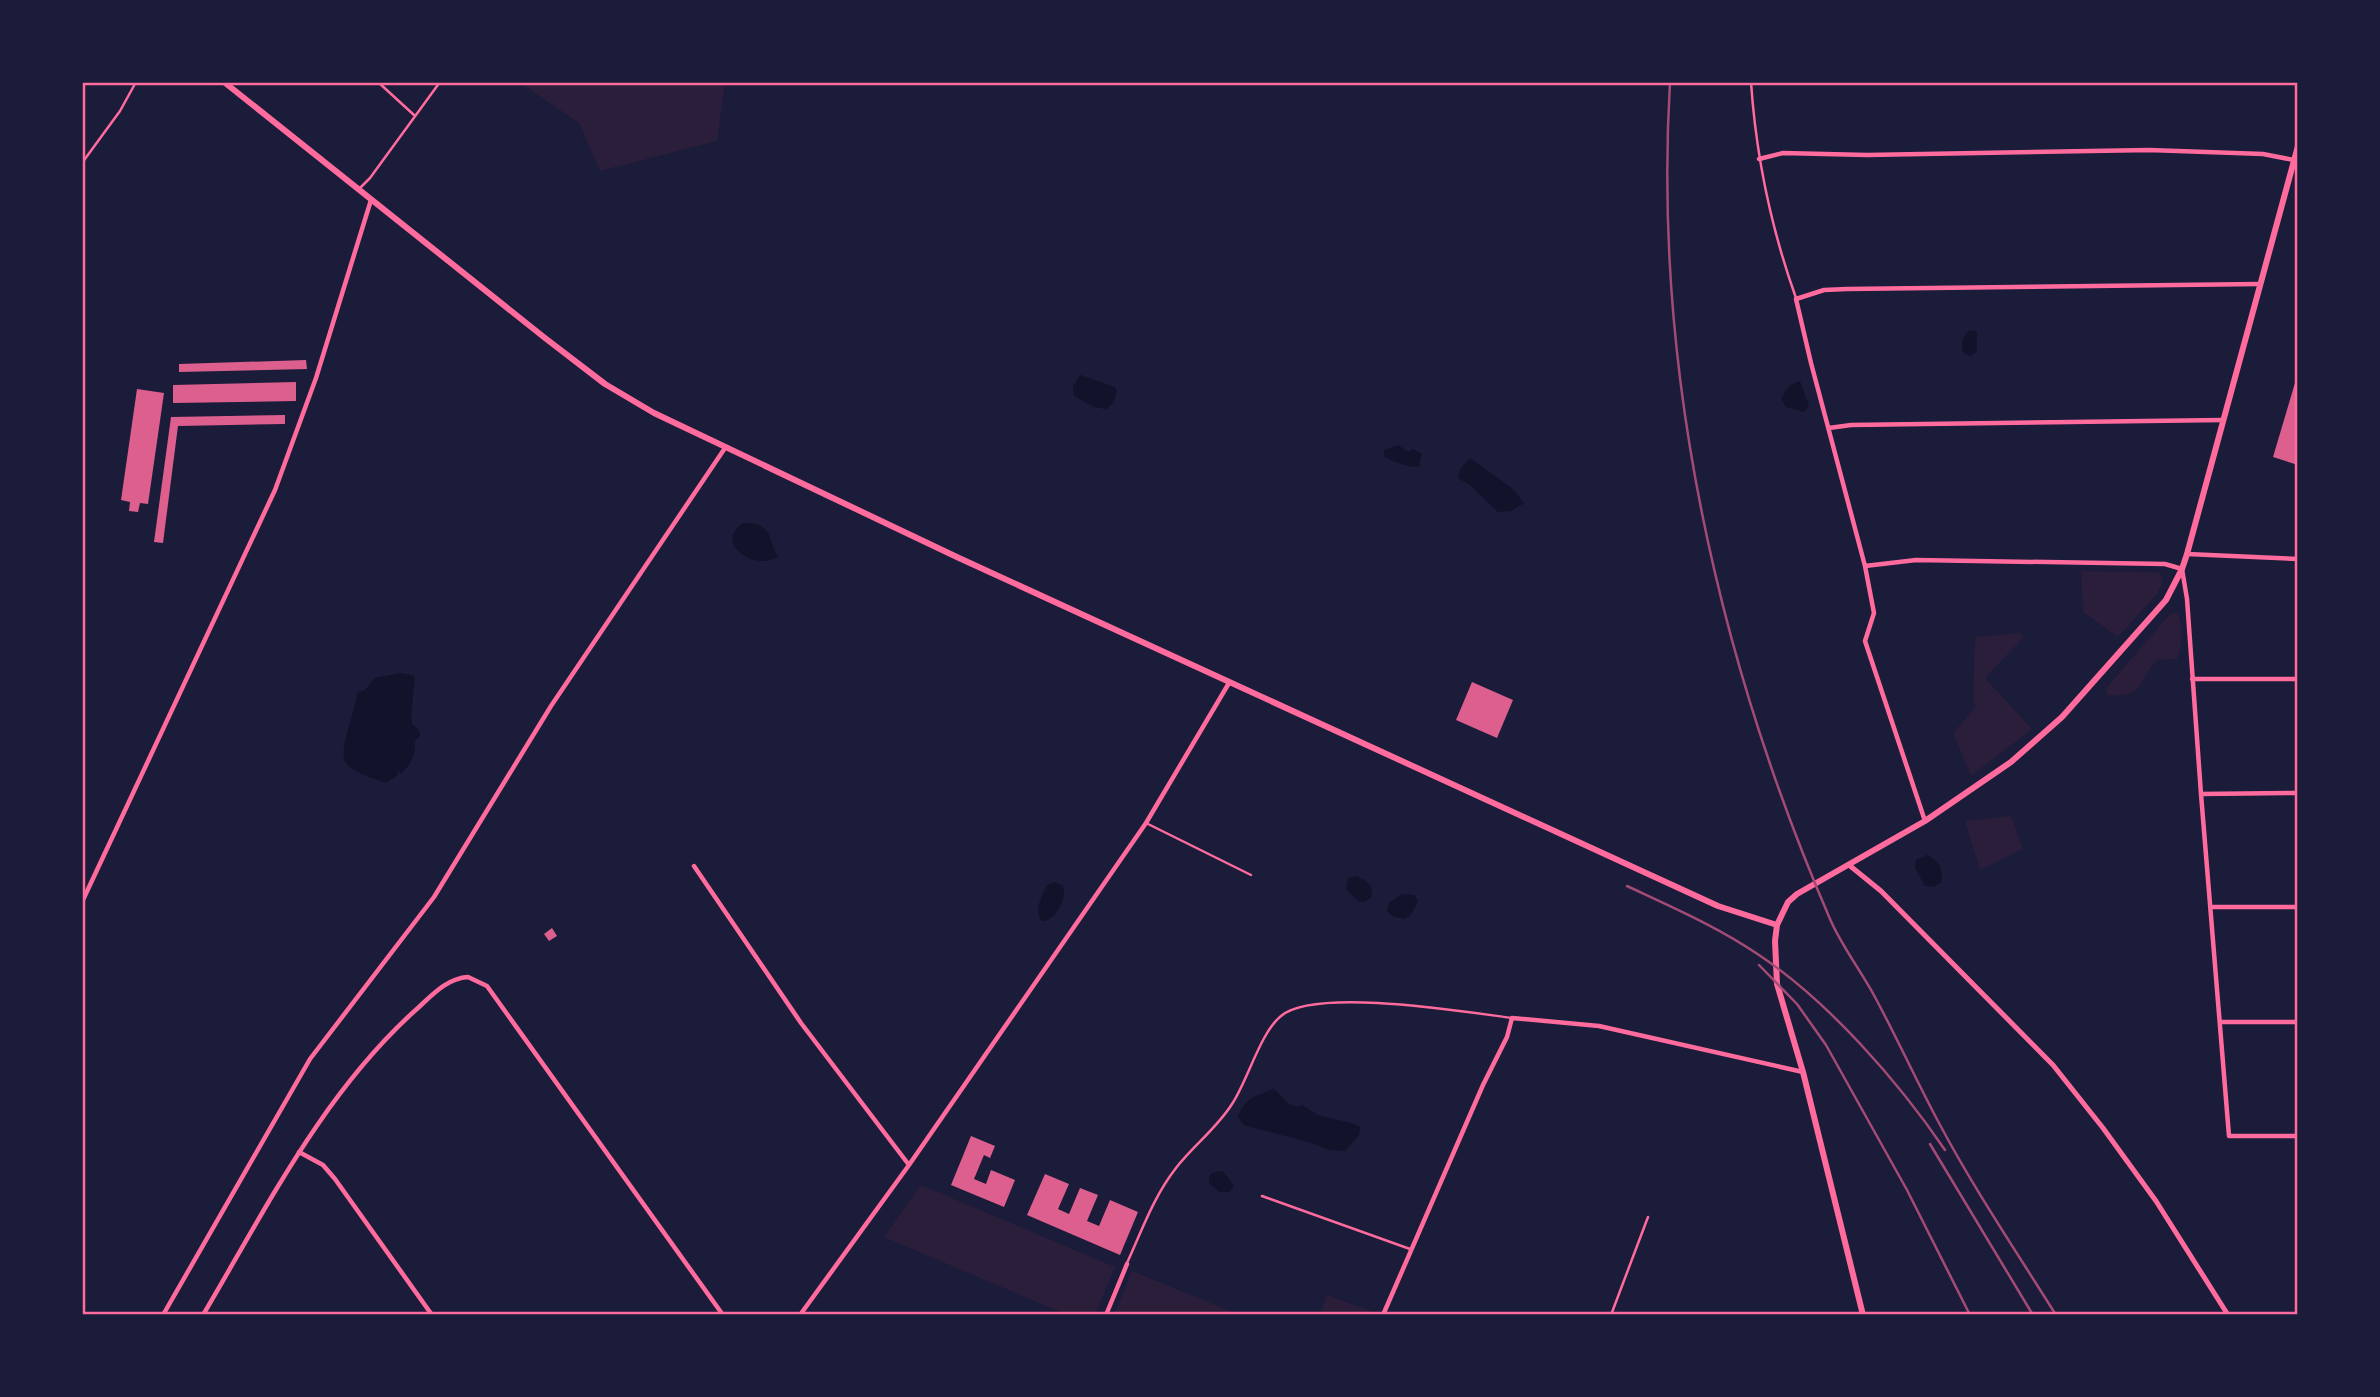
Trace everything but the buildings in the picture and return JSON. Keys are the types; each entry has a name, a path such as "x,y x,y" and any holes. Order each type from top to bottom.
{"main road":[{"path":"224,82 605,384 654,414 1229,683 1707,901 1777,926"},
{"path":"1863,1315 1803,1072 1777,984 1777,926 1788,902 1797,894 1925,821 1988,780 2062,717 2166,600 2187,554 2298,146"}],"street":[{"path":"1759,159 1783,153 1867,155 2149,150 2263,154 2294,160"},
{"path":"82,902 275,490 312,391 371,200"},
{"path":"1925,821 1865,641 1874,613 1865,566 1796,299 1817,292 1847,289 2259,284"},
{"path":"1829,428 1851,425 2223,420"},
{"path":"163,1315 310,1059 434,897 551,706 724,448"},
{"path":"2187,554 2298,559"},
{"path":"1865,566 1916,560 2165,564 2182,569 2187,598 2230,1136 2298,1136"},
{"path":"2192,679 2298,679"},
{"path":"800,1315 909,1165 1146,822 1229,683"},
{"path":"2201,794 2298,793"},
{"path":"1849,865 1888,898 2053,1065 2156,1201 2228,1315"},
{"path":"694,866 802,1023 909,1165"},
{"path":"2212,906 2298,907"},
{"path":"203,1315 299,1152 345,1084 383,1041 420,1006 450,982 468,977 487,986 723,1315"},
{"path":"1383,1315 1507,1037 1512,1018 1599,1026 1803,1072"},
{"path":"2220,1022 2298,1022"},
{"path":"299,1152 323,1165 335,1179 432,1315"},
{"path":"1106,1315 1127,1264"}],"lane":[{"path":"82,163 120,111 136,82"},
{"path":"378,82 415,116"},
{"path":"358,190 370,178 440,82"},
{"path":"1751,82 1759,159 1796,299"},
{"path":"1146,822 1251,875"},
{"path":"1127,1264 1163,1186 1177,1166 1233,1103 1273,1025 1291,1009 1320,1002 1405,1004 1512,1018"},
{"path":"1262,1196 1411,1250"},
{"path":"1611,1315 1648,1217"}],"shaded area":[{"path":"519,82 725,82 717,141 600,171 579,123"},
{"path":"1970,330 1977,332 1977,352 1970,356 1963,352 1962,346 1964,337"},
{"path":"1080,375 1115,387 1117,392 1113,403 1106,409 1094,407 1074,396 1073,386"},
{"path":"1800,381 1809,406 1804,412 1786,407 1781,399 1790,386"},
{"path":"1398,445 1408,452 1413,449 1422,454 1419,467 1401,464 1384,456 1384,450"},
{"path":"1470,458 1513,489 1524,503 1511,511 1498,512 1470,485 1458,478 1460,469"},
{"path":"743,523 765,529 779,557 762,561 740,553 733,542 733,536"},
{"path":"2081,571 2154,572 2160,573 2163,582 2157,594 2118,637 2083,612"},
{"path":"2178,614 2181,630 2177,659 2157,660 2140,686 2129,694 2108,695 2108,686 2169,615"},
{"path":"2021,633 2023,638 1985,678 2032,729 1971,776 1953,733 1976,707 1973,700 1975,637"},
{"path":"400,673 413,675 415,678 411,715 412,724 419,730 420,736 414,742 414,755 407,767 401,774 396,769 398,775 386,783 350,767 344,757 344,749 357,692 365,690 375,678"},
{"path":"2011,816 2023,849 1980,870 1965,821"},
{"path":"1927,855 1935,860 1941,870 1941,883 1933,887 1925,886 1915,868 1916,860"},
{"path":"1355,876 1366,881 1371,887 1371,898 1364,902 1358,901 1346,889 1348,878"},
{"path":"1054,882 1063,886 1062,903 1052,917 1042,921 1038,912 1039,903 1047,885"},
{"path":"1402,894 1415,895 1418,901 1411,915 1404,919 1392,916 1387,911 1389,903"},
{"path":"1274,1089 1289,1104 1297,1107 1302,1105 1318,1115 1355,1124 1360,1127 1359,1135 1345,1151 1329,1150 1244,1125 1238,1117 1244,1106 1257,1096"},
{"path":"1223,1171 1234,1186 1230,1192 1219,1192 1209,1183 1212,1173"},
{"path":"921,1185 1115,1267 1095,1315 1067,1315 884,1237"},
{"path":"1132,1271 1240,1315 1114,1315"},
{"path":"1327,1295 1373,1312 1371,1315 1320,1315"}],"railway":[{"path":"1670,82 1667,189 1672,297 1683,403 1701,509 1725,614 1755,718 1790,820 1835,929 1876,999 1952,1148 2056,1315"},
{"path":"1627,886 1727,935 1785,974 1861,1044 1906,1097 1945,1150"},
{"path":"1759,965 1797,1004 1826,1045 1907,1190 1970,1315"},
{"path":"1930,1144 2033,1315"}]}
